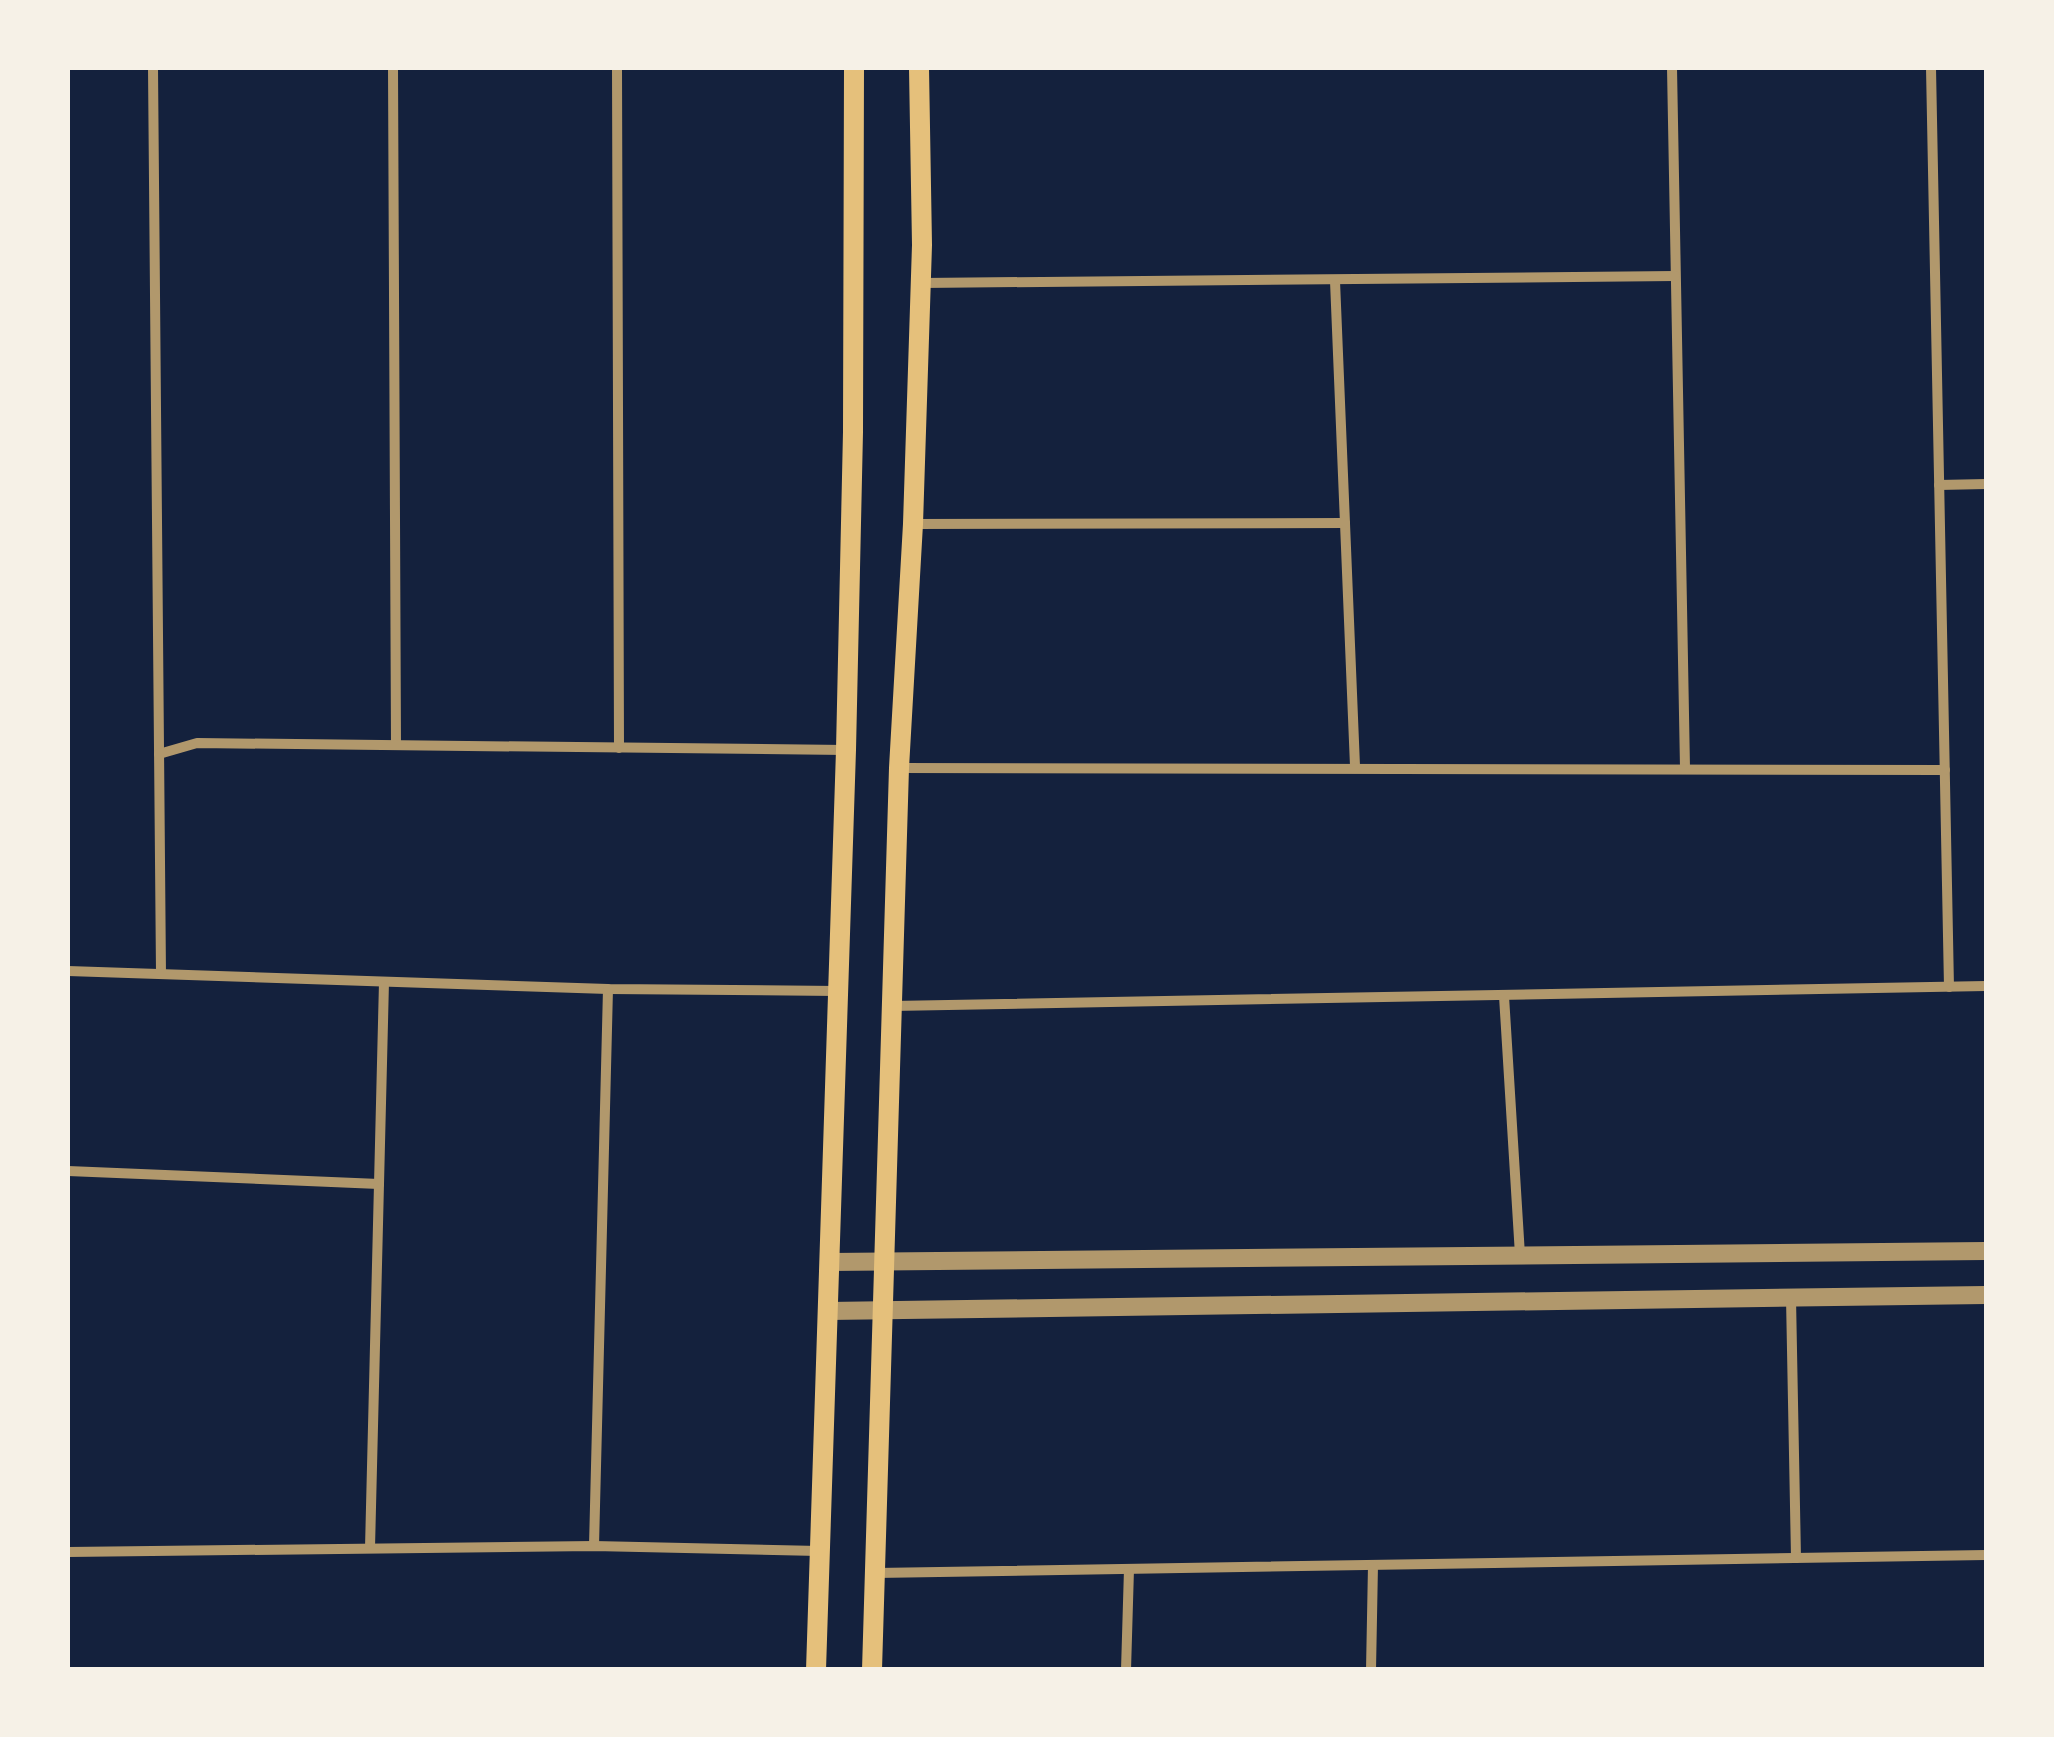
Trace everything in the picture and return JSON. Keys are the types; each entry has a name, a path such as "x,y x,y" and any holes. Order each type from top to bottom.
{"main road":[{"path":"816,1670 846,750 853,432 854,68"},
{"path":"872,1670 899,768 921,284 919,68"}],"street":[{"path":"153,68 161,974"},
{"path":"393,68 396,745"},
{"path":"617,68 619,748"},
{"path":"1672,68 1685,768"},
{"path":"1931,68 1948,986"},
{"path":"921,284 1676,276"},
{"path":"1335,282 1356,766"},
{"path":"1939,485 1986,484"},
{"path":"913,524 1345,522"},
{"path":"159,754 197,742 846,750"},
{"path":"899,768 1945,770"},
{"path":"68,971 608,989 838,991"},
{"path":"370,1548 384,982"},
{"path":"892,1006 1986,986"},
{"path":"594,1546 608,989"},
{"path":"1504,996 1520,1254"},
{"path":"68,1171 379,1184"},
{"path":"830,1262 1986,1251"},
{"path":"828,1310 1986,1295"},
{"path":"1791,1298 1796,1558"},
{"path":"68,1552 594,1546 820,1551"},
{"path":"875,1573 1986,1555"},
{"path":"1371,1670 1373,1565"},
{"path":"1126,1670 1128,1569"}]}
